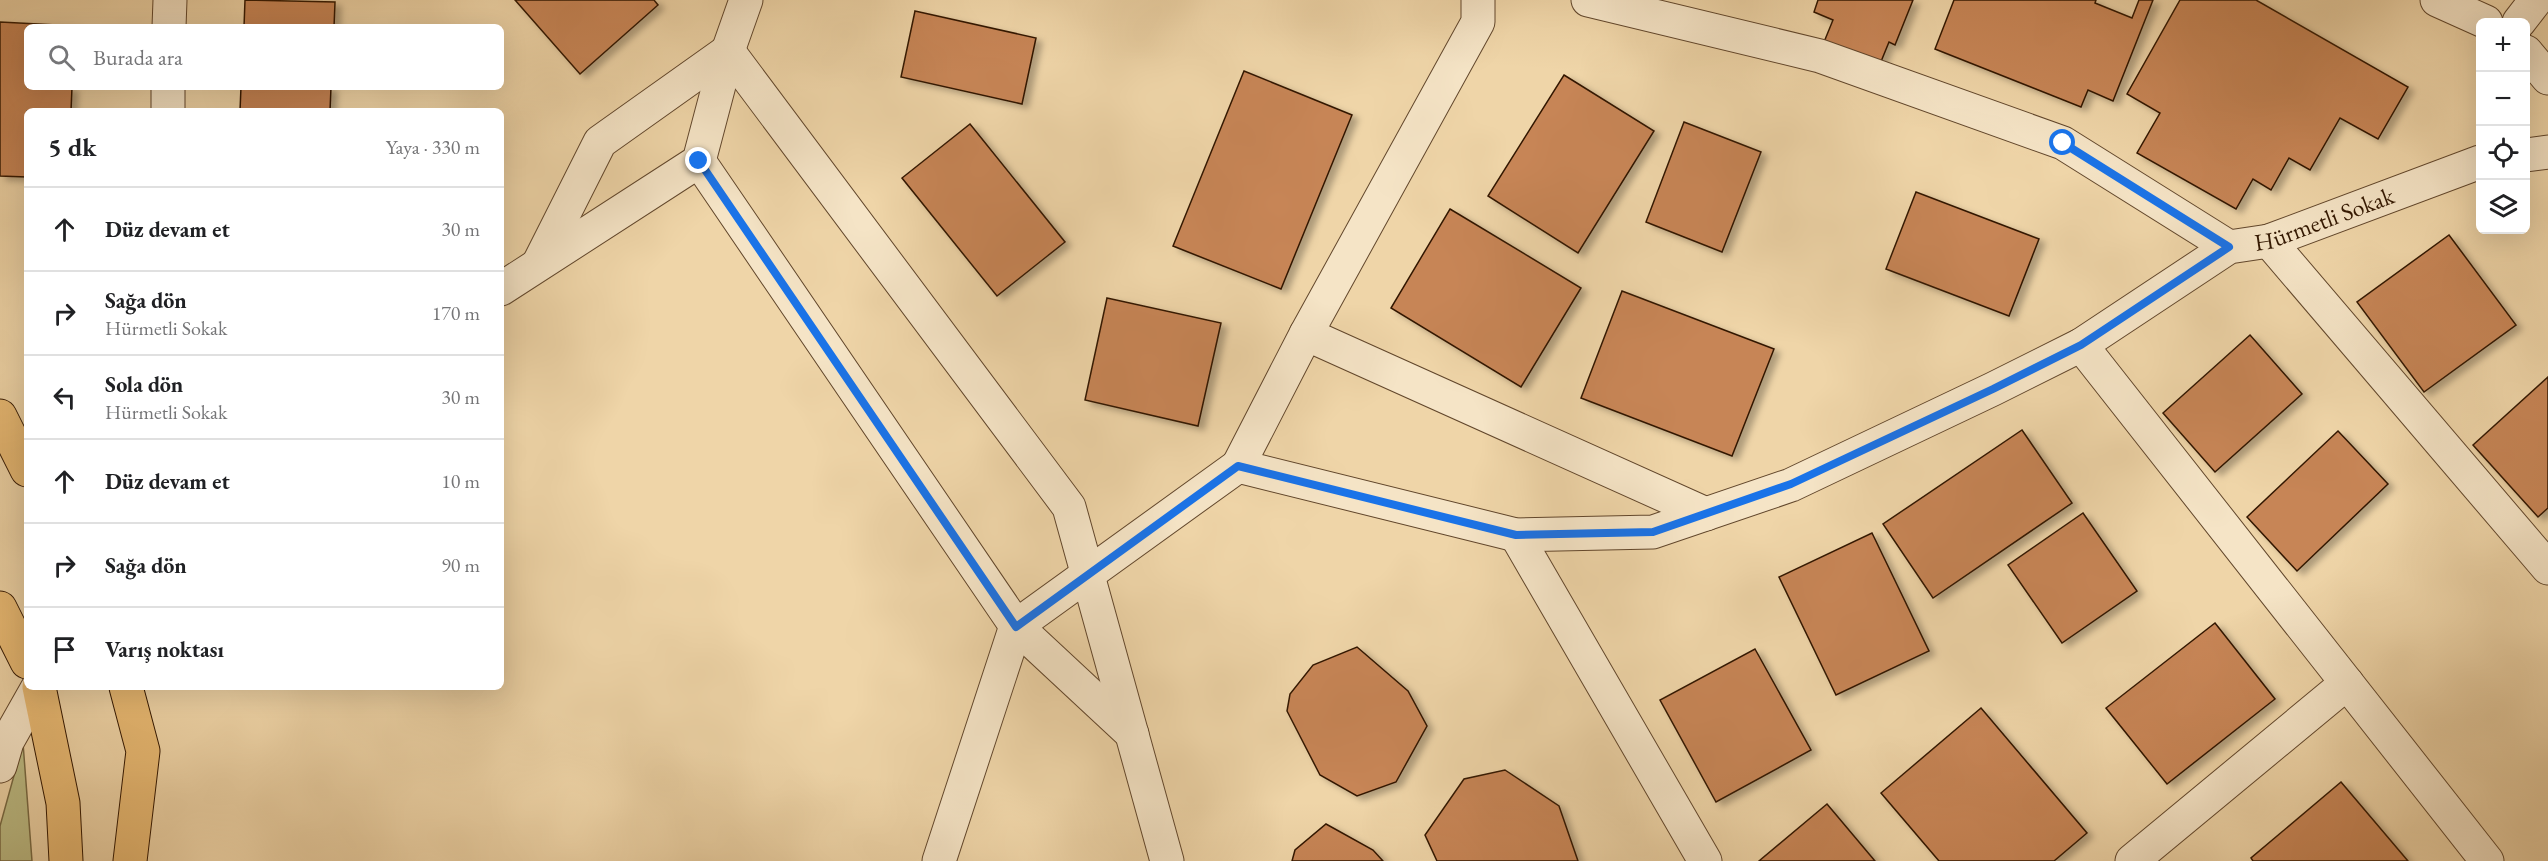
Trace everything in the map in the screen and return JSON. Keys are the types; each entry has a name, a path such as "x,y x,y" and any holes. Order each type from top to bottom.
{"main road":[{"path":"0,416 24,464"},
{"path":"0,608 24,656"},
{"path":"39,690 63,803 66,861"},
{"path":"127,690 143,751 130,861"}],"street":[{"path":"169,24 170,0"},
{"path":"504,288 699,161 728,51 746,0"},
{"path":"939,861 1016,627 1238,466 1306,334 1478,22 1478,0"},
{"path":"1588,0 1820,56 2063,143 2229,247"},
{"path":"2437,0 2477,18"},
{"path":"2522,18 2536,0"},
{"path":"539,263 600,142 728,51"},
{"path":"728,51 1069,507 1167,861"},
{"path":"2530,57 2548,78"},
{"path":"168,90 168,108"},
{"path":"2530,155 2548,152"},
{"path":"699,161 1016,627 1132,734"},
{"name":"Hürmetli Sokak","path":"1238,466 1516,535 1653,532 1791,484 2081,345 2229,247 2269,241 2476,164"},
{"path":"2269,241 2548,568"},
{"path":"1306,334 1706,514"},
{"path":"2081,345 2487,861"},
{"path":"1516,535 1705,861"},
{"path":"2132,861 2347,683"},
{"path":"0,766 7,742 36,690"}],"green space":[{"path":"23,743 32,861 0,861 0,826"}],"building":[{"path":"245,0 335,2 334,24 244,24"},
{"path":"515,0 654,0 658,5 580,74"},
{"path":"1818,0 1913,0 1895,45 1889,42 1880,64 1824,42 1833,20 1814,12"},
{"path":"1954,0 2096,0 2095,3 2132,18 2139,0 2153,0 2113,101 2088,90 2081,107 1935,49"},
{"path":"2180,0 2256,0 2408,87 2378,139 2340,118 2310,170 2289,158 2271,190 2253,179 2236,209 2137,153 2160,113 2127,94"},
{"path":"915,11 1036,38 1022,104 901,77"},
{"path":"0,22 38,24 24,24 24,90 72,90 71,108 24,108 24,177 0,176"},
{"path":"1244,71 1352,115 1281,289 1173,246"},
{"path":"1564,75 1654,131 1578,253 1488,196"},
{"path":"241,90 331,90 330,108 240,108"},
{"path":"1684,122 1761,152 1722,252 1646,222"},
{"path":"970,124 1065,242 997,296 902,178"},
{"path":"1916,192 2039,239 2009,316 1886,269"},
{"path":"1450,209 1581,288 1521,387 1391,308"},
{"path":"2449,235 2516,325 2424,392 2357,302"},
{"path":"1622,291 1774,349 1732,456 1581,398"},
{"path":"1107,298 1221,323 1198,426 1085,400"},
{"path":"2250,335 2302,394 2215,472 2163,413"},
{"path":"2548,377 2548,508 2538,517 2473,445"},
{"path":"2022,430 2072,503 1933,598 1883,524"},
{"path":"2338,431 2388,484 2297,571 2247,517"},
{"path":"2083,513 2137,591 2062,643 2008,565"},
{"path":"1872,533 1929,651 1836,695 1779,577"},
{"path":"2215,623 2275,699 2167,784 2106,708"},
{"path":"1357,647 1408,691 1427,726 1396,782 1357,796 1320,775 1287,711 1290,694 1313,665"},
{"path":"1755,649 1811,750 1716,802 1660,700"},
{"path":"1981,708 2087,833 2054,861 1939,861 1881,793"},
{"path":"1505,770 1559,806 1578,861 1437,861 1425,835 1464,779"},
{"path":"2341,782 2408,861 2253,861 2251,858"},
{"path":"1827,804 1875,861 1759,861"},
{"path":"1326,824 1373,850 1383,861 1292,861 1295,850"}],"route":[{"path":"699,161 1016,627 1238,466 1516,535 1653,532 1791,484 1993,389 2081,345 2229,247 2063,143"}]}
